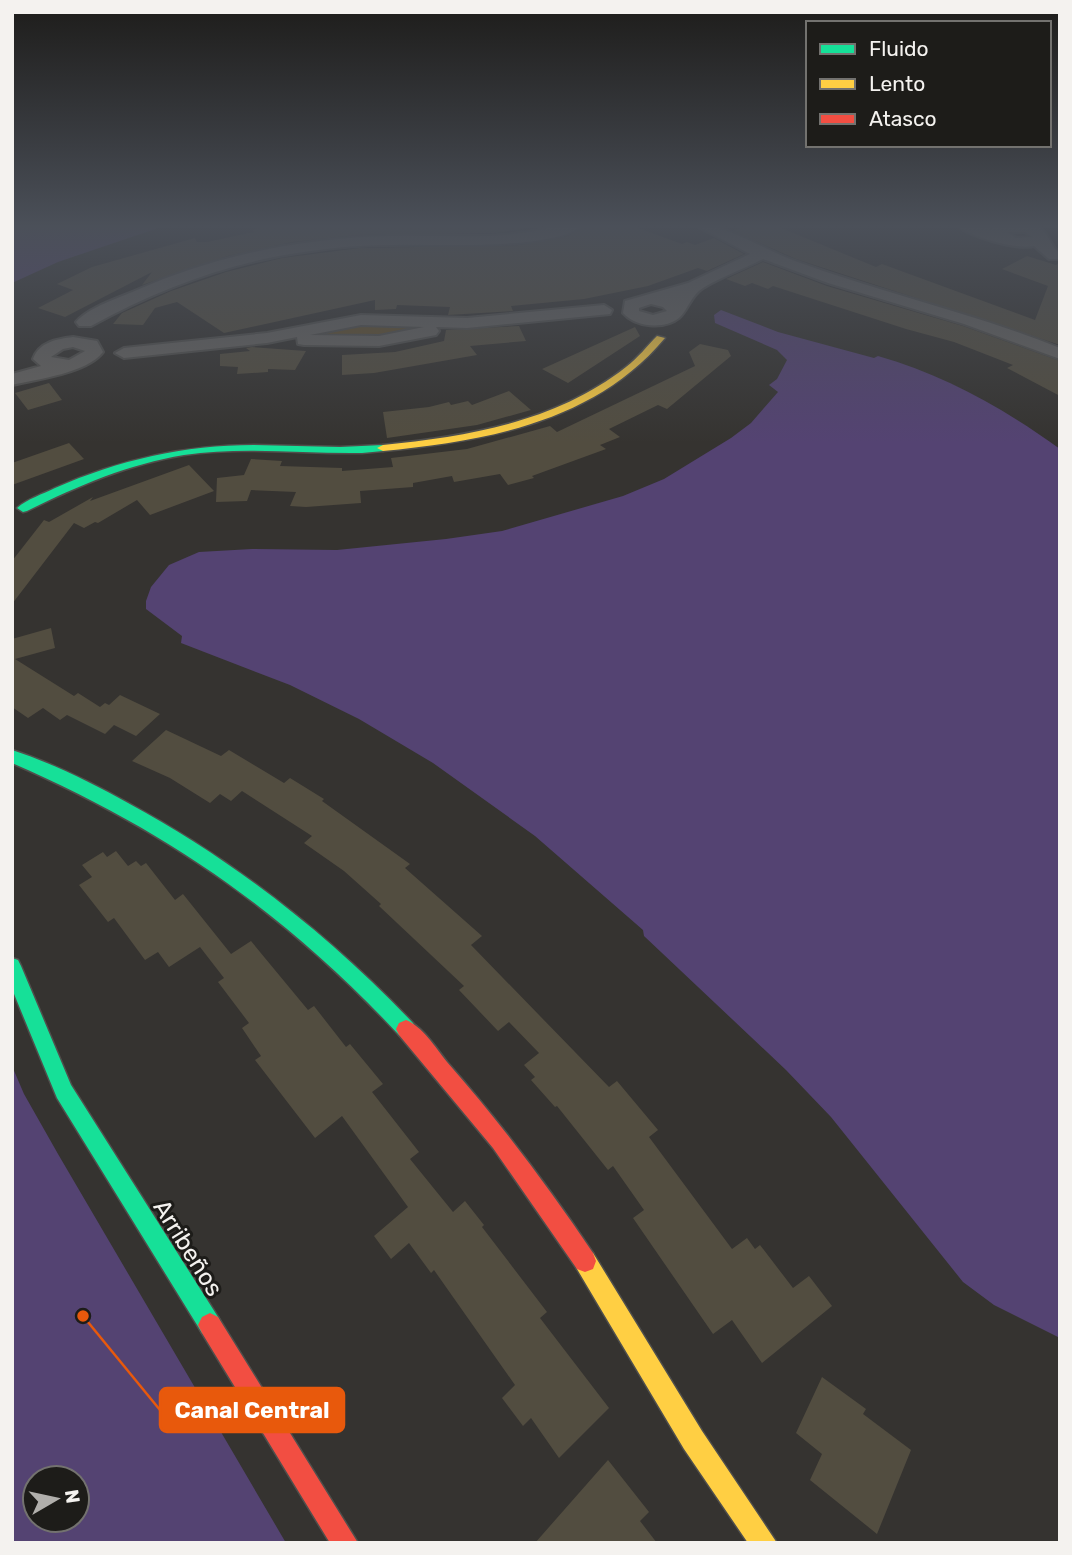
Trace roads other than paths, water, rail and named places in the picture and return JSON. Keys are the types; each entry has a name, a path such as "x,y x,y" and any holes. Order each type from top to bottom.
{"street":[{"path":"12,372 47,351 85,322 128,298"},
{"path":"638,305 660,298"},
{"path":"16,512 90,476 158,457 220,448 316,452 388,449 509,427 562,408 633,369 660,338 685,298"},
{"path":"892,298 985,325 1060,354"},
{"path":"12,380 124,353 267,338 326,334 379,341 416,327 669,303 674,313"},
{"path":"638,305 660,338"},
{"path":"649,320 674,313"},
{"path":"85,322 79,332 85,344 94,352 71,364 49,364 42,359 47,351 85,344 109,352 124,353"},
{"path":"12,756 110,800 229,873 287,916 345,966 402,1025 466,1096 541,1196 612,1302 723,1491 764,1543"},
{"name":"Arribeños","path":"12,967 64,1091 345,1543"}],"place":[{"name":"Canal Central","path":"83,1316"}]}
